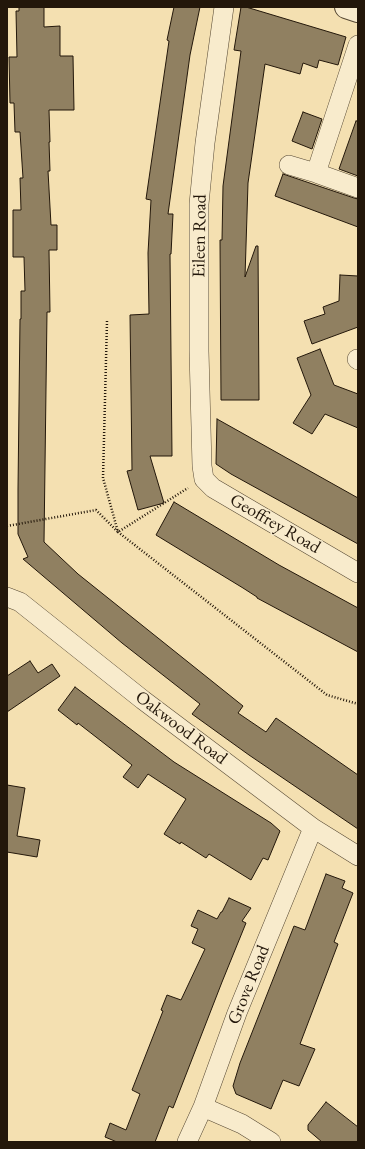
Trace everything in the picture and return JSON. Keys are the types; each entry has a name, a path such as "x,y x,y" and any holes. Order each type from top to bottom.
{"street":[{"name":"Eileen Road","path":"203,472 199,351 199,204 205,143 224,7"},
{"path":"346,7 358,11"},
{"path":"316,173 358,45"},
{"path":"289,165 358,188"},
{"name":"Geoffrey Road","path":"203,472 213,488 358,573"},
{"name":"Oakwood Road","path":"7,597 20,602 143,700 314,828 358,856"},
{"name":"Grove Road","path":"187,1142 203,1107 237,1013 314,828"},
{"path":"203,1107 242,1124 271,1142"}],"path":[{"path":"108,321 103,478 118,532"},
{"path":"118,532 203,472"},
{"path":"7,526 96,510 118,532 327,696 358,704"}],"building":[{"path":"19,7 44,7 44,27 60,26 60,56 73,56 74,110 49,110 50,171 48,171 51,225 57,225 57,250 49,250 50,312 47,312 44,542 78,574 243,706 238,713 266,732 276,718 358,775 358,829 249,755 192,714 200,704 122,643 23,559 28,557 18,534 18,489 20,319 21,291 25,291 24,257 13,257 13,210 21,210 20,178 23,178 20,132 15,132 14,103 10,103 9,57 17,57 16,11 19,11"},
{"path":"174,7 200,7 190,55 168,214 173,214 170,254 172,456 150,456 164,503 138,510 127,471 132,470 130,315 149,314 148,253 151,200 146,199 169,41 167,40"},
{"path":"241,7 246,7 346,37 338,65 319,60 317,68 303,63 300,74 265,64 248,183 245,277 256,246 258,246 259,400 221,400 220,240 222,240 223,186 241,51 234,50"},
{"path":"303,112 322,119 312,149 292,141"},
{"path":"356,121 358,121 358,176 339,169"},
{"path":"283,174 358,199 358,227 275,196"},
{"path":"340,275 358,276 358,327 312,344 304,321 325,314 323,307 339,301"},
{"path":"320,349 334,385 358,394 358,428 325,414 312,434 293,423 311,395 297,358"},
{"path":"217,419 358,498 358,544 231,474 216,464"},
{"path":"174,502 279,565 358,608 358,652 257,598 156,535"},
{"path":"30,661 38,673 52,664 60,676 7,712 7,676"},
{"path":"75,687 174,762 271,823 280,831 268,860 263,858 251,880 209,854 206,858 181,842 180,844 164,834 186,799 148,774 138,788 123,777 132,765 78,723 77,725 58,710"},
{"path":"7,785 25,788 17,836 40,840 37,857 7,852"},
{"path":"326,874 345,881 342,888 353,893 334,942 338,944 300,1044 315,1049 299,1086 283,1080 271,1109 236,1094 233,1086 240,1063 294,926 305,930"},
{"path":"229,898 251,908 242,921 246,923 173,1108 169,1106 155,1142 117,1142 105,1137 110,1123 126,1130 140,1094 132,1090 163,1011 161,1010 167,995 181,1000 205,949 192,943 198,929 191,926 198,910 217,919"},
{"path":"326,1102 358,1127 358,1142 322,1142 308,1130 308,1125"}]}
